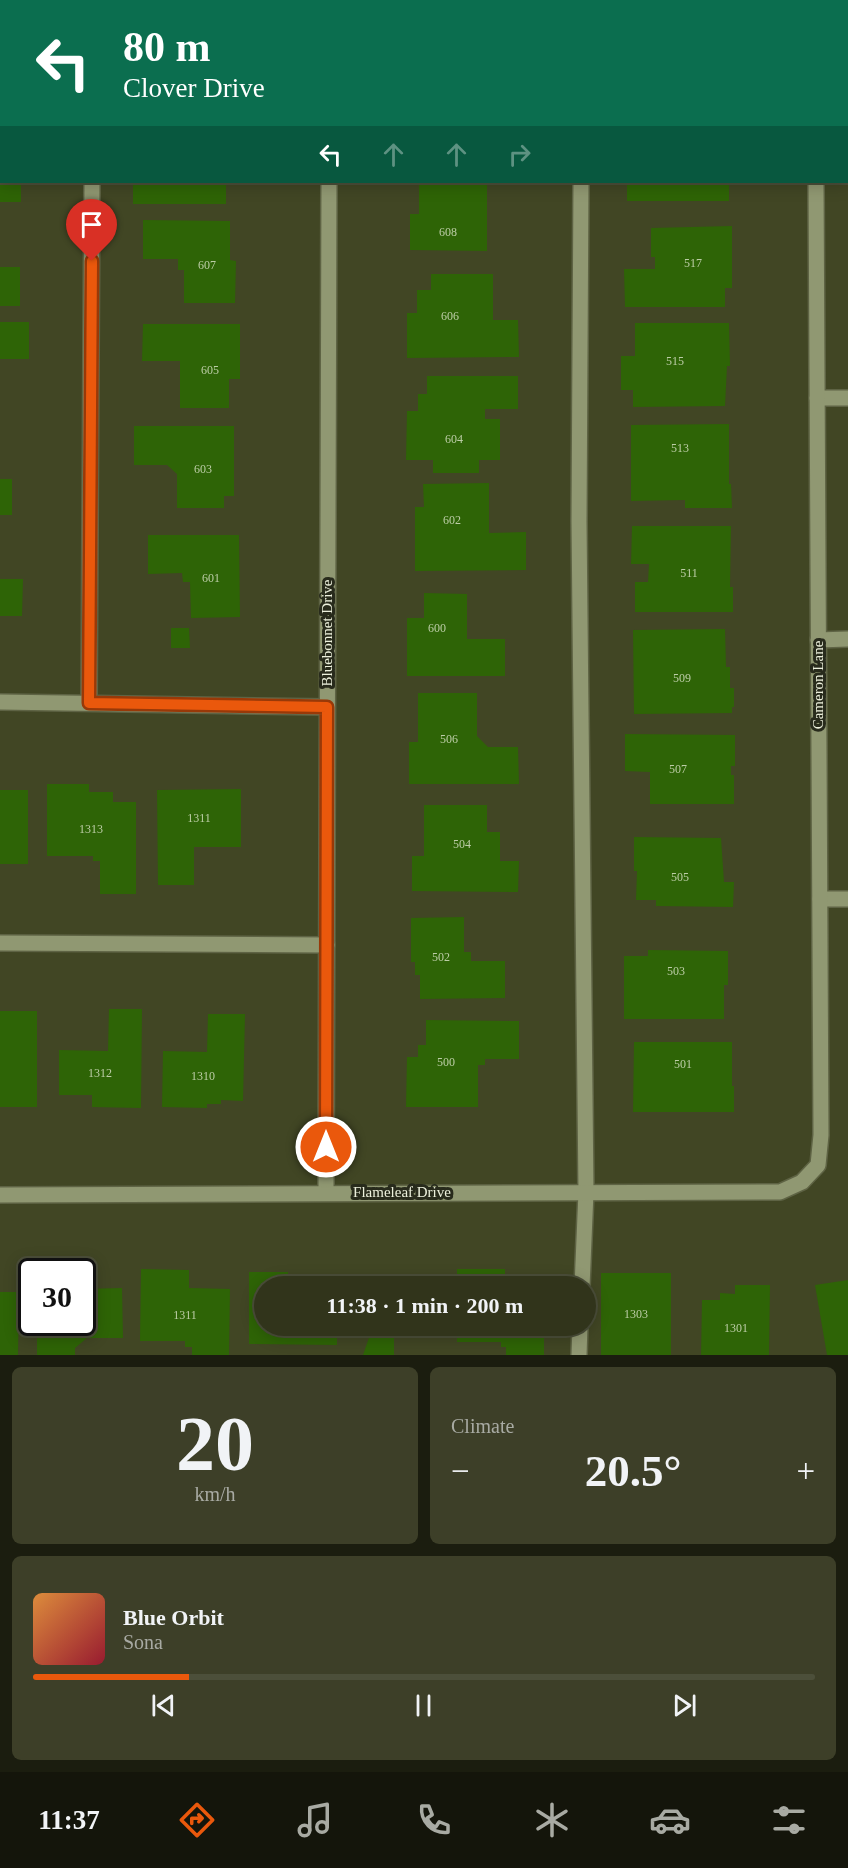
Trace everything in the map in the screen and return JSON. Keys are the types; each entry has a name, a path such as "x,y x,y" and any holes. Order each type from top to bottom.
{"street":[{"path":"89,703 92,183"},
{"name":"Bluebonnet Drive","path":"326,1192 329,183"},
{"path":"581,183 579,522 586,1192 582,1276"},
{"name":"Cameron Lane","path":"802,1182 818,1165 821,1135 816,183"},
{"path":"817,398 848,398"},
{"path":"818,640 848,639"},
{"path":"0,702 327,707"},
{"path":"820,899 848,899"},
{"path":"0,944 327,945"},
{"name":"Flameleaf Drive","path":"0,1195 780,1192 802,1182"},
{"path":"579,1355 580,1336"}],"building":[{"path":"0,183 21,183 21,202 0,202"},
{"path":"133,183 226,183 226,204 133,204"},
{"path":"419,183 487,183 487,251 410,250 410,214 419,214"},
{"path":"627,183 729,183 729,201 627,201"},
{"path":"143,220 230,221 230,260 236,261 235,303 184,303 184,270 178,270 178,259 143,259"},
{"path":"732,226 732,288 725,288 725,307 625,307 624,269 655,269 655,257 651,257 651,228"},
{"path":"0,267 20,267 20,306 0,306"},
{"path":"431,274 493,274 493,320 518,320 519,357 407,358 407,313 417,313 417,290 431,290"},
{"path":"0,322 29,322 29,359 0,359"},
{"path":"635,323 729,323 730,366 727,366 725,406 633,407 633,390 621,390 621,356 635,356"},
{"path":"143,324 240,324 240,379 229,379 229,408 180,408 180,361 142,361"},
{"path":"427,376 518,376 518,409 485,409 485,419 500,419 500,460 479,460 479,473 433,473 433,460 406,460 407,411 418,411 418,394 427,394"},
{"path":"729,424 729,484 731,484 732,508 685,508 685,500 631,501 631,425"},
{"path":"134,426 234,426 234,496 224,496 224,508 177,508 177,474 167,465 134,465"},
{"path":"0,479 12,479 12,515 0,515"},
{"path":"489,483 489,533 526,532 526,570 415,571 415,507 424,507 423,484"},
{"path":"632,526 731,526 730,587 733,587 733,612 635,612 635,582 648,582 649,564 631,564"},
{"path":"148,535 239,535 240,617 191,618 190,582 183,582 182,573 148,574"},
{"path":"0,579 23,579 22,616 0,616"},
{"path":"424,593 467,594 467,639 505,639 505,676 407,676 407,618 424,618"},
{"path":"171,628 189,628 190,648 171,648"},
{"path":"725,629 726,667 730,667 730,688 734,688 732,713 634,714 633,630"},
{"path":"418,693 477,693 477,736 488,747 518,747 519,784 409,784 409,742 418,742"},
{"path":"625,734 735,735 735,766 731,766 731,775 734,775 734,804 650,804 650,772 625,771"},
{"path":"47,784 89,784 89,792 113,792 113,802 136,802 136,894 100,894 100,861 93,861 93,856 47,856"},
{"path":"241,789 241,847 194,847 194,885 158,885 157,790"},
{"path":"0,790 28,790 28,864 0,864"},
{"path":"424,805 487,805 487,832 500,832 500,861 519,861 518,892 412,891 412,856 424,856"},
{"path":"634,837 721,838 724,882 734,882 733,907 656,906 656,900 636,900 637,871 634,871"},
{"path":"464,917 464,952 471,952 471,961 505,961 505,998 420,999 420,975 415,975 415,962 411,962 411,918"},
{"path":"648,950 728,951 728,985 724,985 724,1019 624,1019 624,956 648,956"},
{"path":"109,1009 142,1009 141,1108 92,1107 92,1095 59,1095 59,1050 108,1051"},
{"path":"0,1011 37,1011 37,1107 0,1107"},
{"path":"208,1014 245,1014 243,1101 221,1100 221,1104 207,1104 207,1108 162,1107 163,1051 207,1052"},
{"path":"426,1020 519,1021 519,1059 485,1059 485,1065 478,1065 478,1107 406,1107 407,1057 418,1057 418,1045 426,1045"},
{"path":"634,1042 732,1042 734,1112 633,1112"},
{"path":"141,1269 189,1270 189,1288 230,1289 229,1355 192,1355 192,1347 185,1347 185,1341 140,1341"},
{"path":"457,1269 505,1269 505,1276 457,1276"},
{"path":"249,1272 288,1272 288,1276 254,1276 254,1336 337,1336 337,1345 249,1344"},
{"path":"601,1273 671,1273 671,1355 601,1355"},
{"path":"848,1280 848,1355 827,1355 815,1285"},
{"path":"735,1285 770,1285 769,1355 701,1355 702,1300 720,1300 720,1293 735,1294"},
{"path":"122,1288 123,1338 87,1338 75,1348 75,1355 37,1355 37,1336 96,1336 96,1289"},
{"path":"0,1292 18,1292 18,1355 0,1355"},
{"path":"370,1336 394,1336 394,1355 363,1355"},
{"path":"457,1336 544,1336 544,1355 506,1355 506,1347 501,1347 501,1342 457,1342"}],"route":[{"path":"92,261 89,703 327,707 326,1147"}]}
